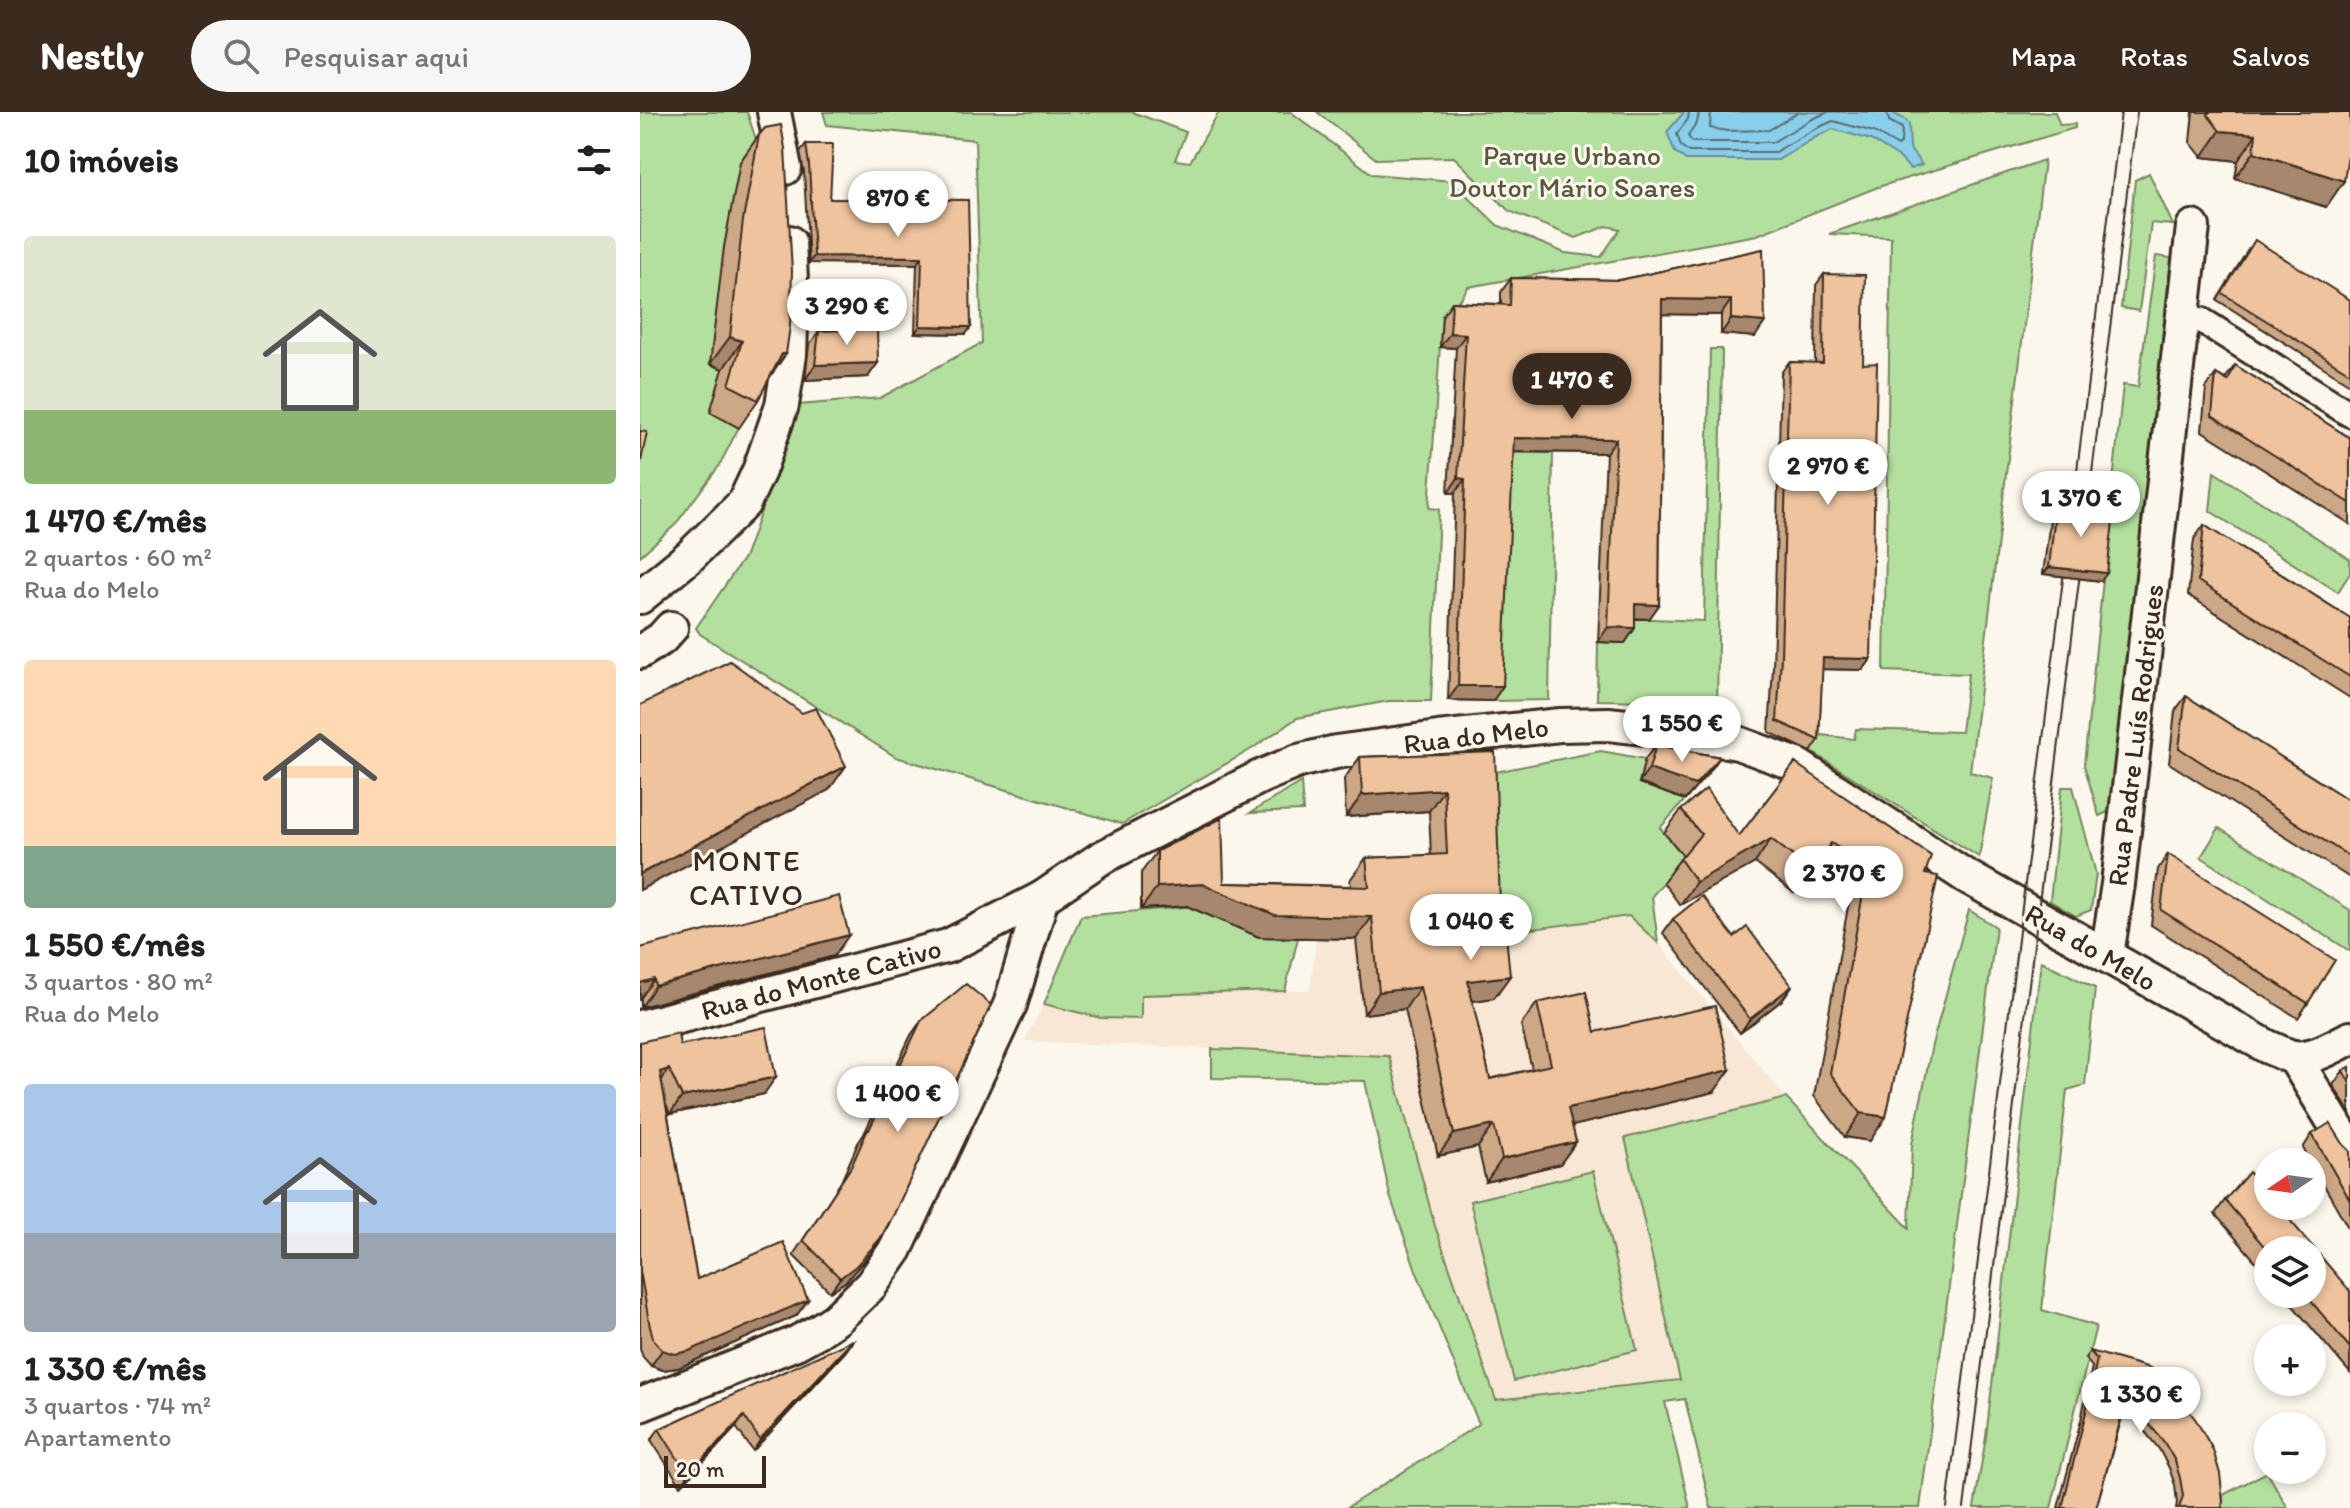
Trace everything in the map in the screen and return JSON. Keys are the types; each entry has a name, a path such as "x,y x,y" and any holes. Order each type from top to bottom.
{"street":[{"path":"640,597 689,557 744,503 759,471 782,405 790,355 792,299 784,161 774,112"},
{"name":"Rua Padre Luís Rodrigues","path":"2107,955 2118,884 2193,227"},
{"path":"2201,320 2350,414"},
{"path":"640,652 661,639 671,628"},
{"name":"Rua do Melo","path":"1042,898 1101,858 1260,777 1298,761 1336,752 1560,725 1608,724 1673,731 1738,743 1797,765 1964,875 2238,1031 2294,1057"},
{"path":"640,1405 796,1343 836,1319 871,1285 896,1249 1010,1005 1042,898"},
{"name":"Rua do Monte Cativo","path":"640,1027 948,946 1042,898"},
{"path":"2350,1038 2326,1050 2294,1057 2350,1149"}],"shaded area":[{"path":"1601,751 1710,771 1660,828 1685,857 1652,896 1658,943 1786,1098 1909,1229 1681,1380 1496,1401 1435,1226 1388,1056 1024,1041 1044,1004 1101,1018 1140,1019 1141,995 1310,990 1316,940 1356,939"}],"green space":[{"path":"640,112 747,112 760,152 762,382 719,466 675,525 640,556"},
{"name":"Parque Urbano Doutor Mário Soares","path":"823,112 1132,112 1186,132 1175,160 1190,162 1219,112 1291,112 1372,174 1452,181 1497,225 1565,253 1601,257 1620,229 1607,226 1576,238 1509,211 1454,157 1376,159 1317,112 2055,112 2060,125 2075,124 2075,128 1878,187 1757,235 1468,287 1442,316 1429,508 1439,509 1431,701 1389,701 1297,718 1250,750 1122,824 896,757 700,634 696,628 745,556 799,405 880,398 982,343 975,140 827,125"},
{"path":"2044,160 1970,772 1993,778 1979,857 1812,752 1812,734 1854,739 1856,729 1961,732 1968,674 1884,671 1891,237 1829,234"},
{"path":"2149,173 2173,225 2151,223 2139,311 2121,308 2135,180"},
{"path":"2156,256 2171,258 2110,811 2099,816 2084,765 2123,385 2138,387"},
{"path":"1710,349 1722,349 1717,712 1653,701 1597,700 1598,642 1625,618 1704,621"},
{"path":"1504,452 1553,453 1549,700 1493,701"},
{"path":"2214,472 2350,559 2350,573 2338,592 2210,511"},
{"path":"1601,751 1645,759 1639,783 1685,800 1660,828 1685,857 1652,896 1658,943 1629,916 1488,935 1480,775"},
{"path":"1301,782 1303,811 1250,813"},
{"path":"2062,787 2073,787 2096,874 2091,910 2076,916 2050,901"},
{"path":"2219,828 2350,910 2350,951 2201,857"},
{"path":"1208,905 1210,917 1298,938 1285,991 1141,995 1141,1019 1101,1018 1044,1004 1081,916"},
{"path":"1969,910 1996,927 1920,1508 1711,1508 1685,1399 1665,1402 1690,1508 1346,1508 1479,1424 1417,1273 1390,1196 1365,1081 1212,1078 1212,1049 1389,1056 1435,1226 1496,1400 1680,1380 1625,1138 1786,1098 1909,1228 1912,1144 1932,1045"},
{"path":"2041,961 2095,988 2085,1085 2067,1090 2042,1310 2096,1326 2051,1508 1974,1508 1986,1437"},
{"path":"1593,1171 1637,1350 1514,1381 1470,1201"},
{"path":"2254,1479 2254,1484 2274,1484 2288,1508 2222,1508 2223,1495"}],"water":[{"path":"1684,112 1891,112 1909,124 1910,149 1922,165 1910,169 1901,159 1871,140 1833,129 1778,160 1686,160 1675,152 1667,132"}],"building":[{"path":"2209,112 2350,112 2350,141 2344,181 2254,152 2256,134 2220,131"},
{"path":"781,125 792,272 790,326 786,354 782,354 758,400 729,385 742,341 730,337 743,220 759,135 765,128"},
{"path":"806,144 833,144 830,199 968,200 971,327 920,326 922,257 814,256"},
{"path":"2255,240 2350,300 2350,373 2222,293"},
{"path":"1763,249 1765,322 1731,319 1731,300 1662,299 1659,605 1635,604 1635,628 1608,627 1616,439 1514,438 1503,686 1458,686 1465,479 1458,478 1466,334 1450,333 1452,302 1510,305 1511,278 1620,280"},
{"path":"1824,274 1865,275 1863,364 1877,363 1871,659 1823,658 1819,740 1777,721 1789,362 1823,363"},
{"path":"877,329 878,363 815,365 819,331"},
{"path":"2235,365 2350,438 2350,503 2212,416 2216,374 2228,381"},
{"path":"640,431 647,432 640,466"},
{"path":"2056,505 2114,513 2107,573 2049,567"},
{"path":"2204,525 2350,618 2350,677 2198,581"},
{"path":"730,661 802,713 816,708 846,766 640,874 640,705"},
{"path":"2186,696 2350,801 2350,857 2179,748"},
{"path":"1656,745 1720,757 1695,785 1649,769"},
{"path":"1495,752 1501,936 1506,935 1510,976 1468,981 1490,1079 1551,1065 1537,1003 1586,992 1595,1032 1715,1006 1730,1070 1568,1108 1576,1142 1502,1159 1494,1125 1454,1134 1420,987 1379,992 1372,917 1275,915 1203,884 1157,887 1157,851 1222,818 1224,883 1369,887 1366,858 1447,854 1444,789 1362,795 1360,757"},
{"path":"1795,763 1931,856 1925,874 1938,876 1886,1117 1861,1113 1830,1073 1868,867 1831,843 1811,870 1771,839 1696,882 1680,859 1701,834 1681,810 1706,789 1739,836"},
{"path":"2168,854 2335,960 2308,1003 2161,910"},
{"path":"839,896 849,935 655,986 654,979 640,983 640,948"},
{"path":"1702,896 1734,937 1747,927 1792,986 1750,1019 1673,919"},
{"path":"966,984 991,1005 894,1214 880,1239 856,1266 840,1278 803,1240 851,1167 921,1021"},
{"path":"766,1027 776,1077 682,1097 669,1069 660,1072 697,1279 783,1242 808,1300 689,1351 675,1354 662,1350 654,1341 640,1271 640,1042 678,1033 680,1045"},
{"path":"2350,1067 2350,1083 2343,1071"},
{"path":"2330,1123 2350,1151 2350,1200 2326,1158 2326,1148 2320,1148 2312,1134"},
{"path":"2249,1172 2254,1178 2254,1220 2290,1220 2303,1236 2255,1236 2225,1200"},
{"path":"2326,1263 2350,1291 2350,1348 2317,1308 2326,1308"},
{"path":"853,1340 760,1440 744,1416 688,1475 659,1429"},
{"path":"2090,1351 2150,1368 2169,1385 2196,1420 2213,1450 2220,1474 2222,1508 2179,1508 2183,1496 2175,1461 2164,1442 2127,1397 2096,1508 2062,1508 2097,1359"}],"tram line":[{"path":"2070,528 2121,112"},
{"path":"2085,529 2137,112"},
{"path":"1947,1508 2066,555"},
{"path":"1964,1508 2082,557"}],"district":[{"name":"MONTE CATIVO","path":"747,877"}]}
